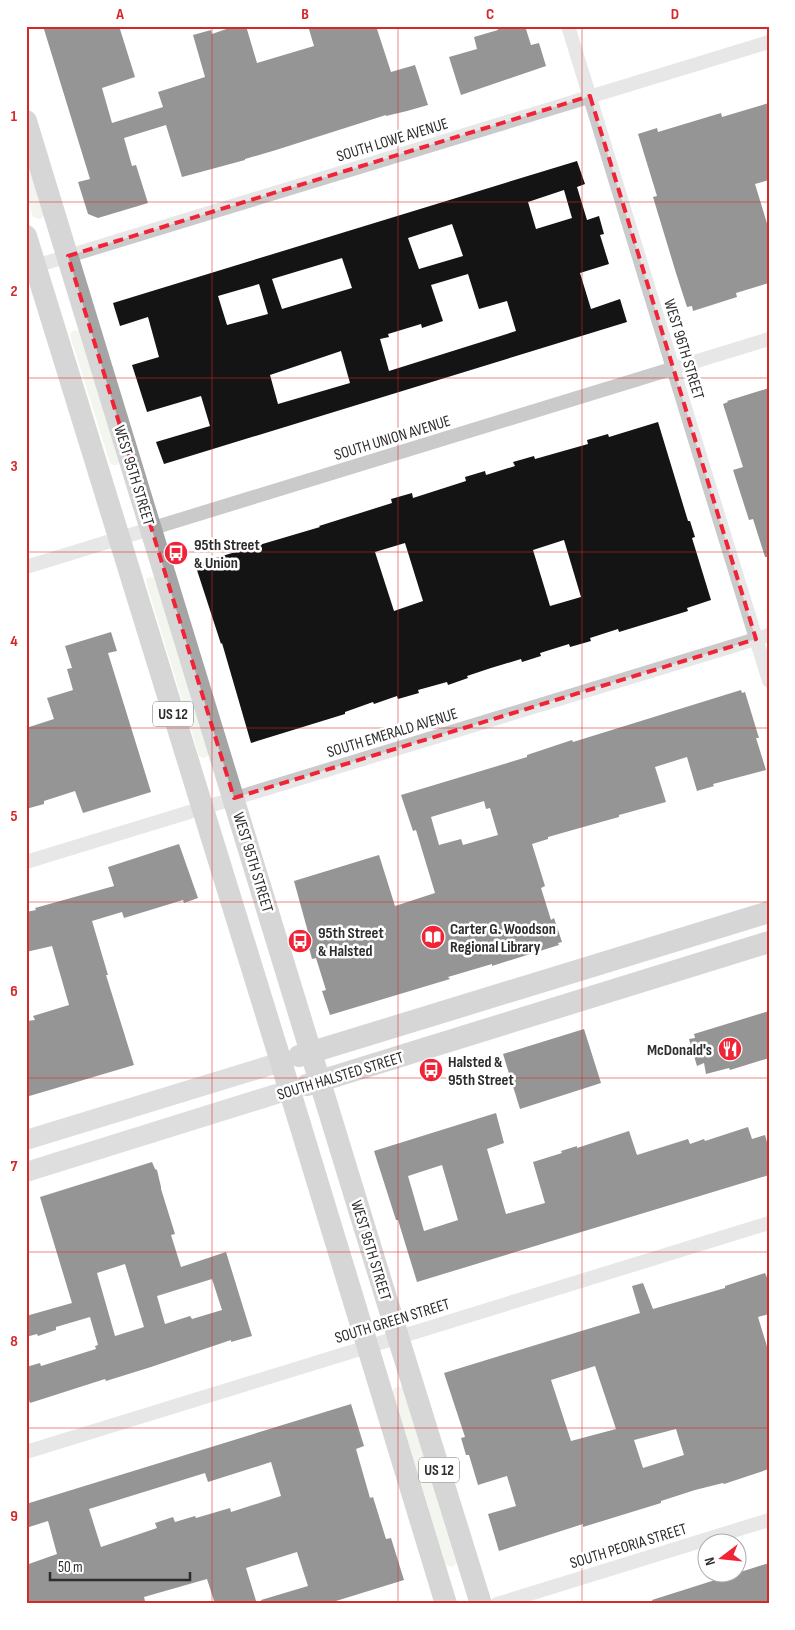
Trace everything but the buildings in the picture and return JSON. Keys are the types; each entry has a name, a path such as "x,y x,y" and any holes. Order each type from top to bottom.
{"main road":[{"name":"WEST 95TH STREET","path":"26,121 481,1604"},
{"name":"WEST 95TH STREET","path":"26,236 31,268 119,539 446,1604"},
{"name":"SOUTH HALSTED STREET","path":"26,1140 769,912"},
{"name":"SOUTH HALSTED STREET","path":"26,1172 769,942"}],"street":[{"name":"WEST 96TH STREET","path":"568,26 673,368 762,637 769,681"},
{"name":"SOUTH LOWE AVENUE","path":"31,268 769,42"},
{"name":"SOUTH UNION AVENUE","path":"26,568 769,339"},
{"name":"SOUTH EMERALD AVENUE","path":"26,862 762,637"},
{"name":"SOUTH GREEN STREET","path":"26,1452 769,1223"},
{"name":"SOUTH PEORIA STREET","path":"497,1604 769,1520"}],"highlighted area":[{"path":"590,96 756,639 234,798 68,256"}],"green space":[{"path":"26,159 44,216 40,219 33,217 26,192"},
{"path":"76,330 79,332 119,461 117,465 110,463 70,335 72,331"},
{"path":"147,578 155,578 209,755 204,758 199,756 146,582"},
{"path":"397,1387 403,1389 456,1562 452,1567 446,1565 393,1392 393,1389"}],"place":[{"name":"95th Street & Union","path":"176,553"},
{"name":"Carter G. Woodson Regional Library","path":"433,937"},
{"name":"95th Street & Halsted","path":"300,941"},
{"name":"McDonald's","path":"730,1049"},
{"name":"Halsted & 95th Street","path":"431,1070"}]}
